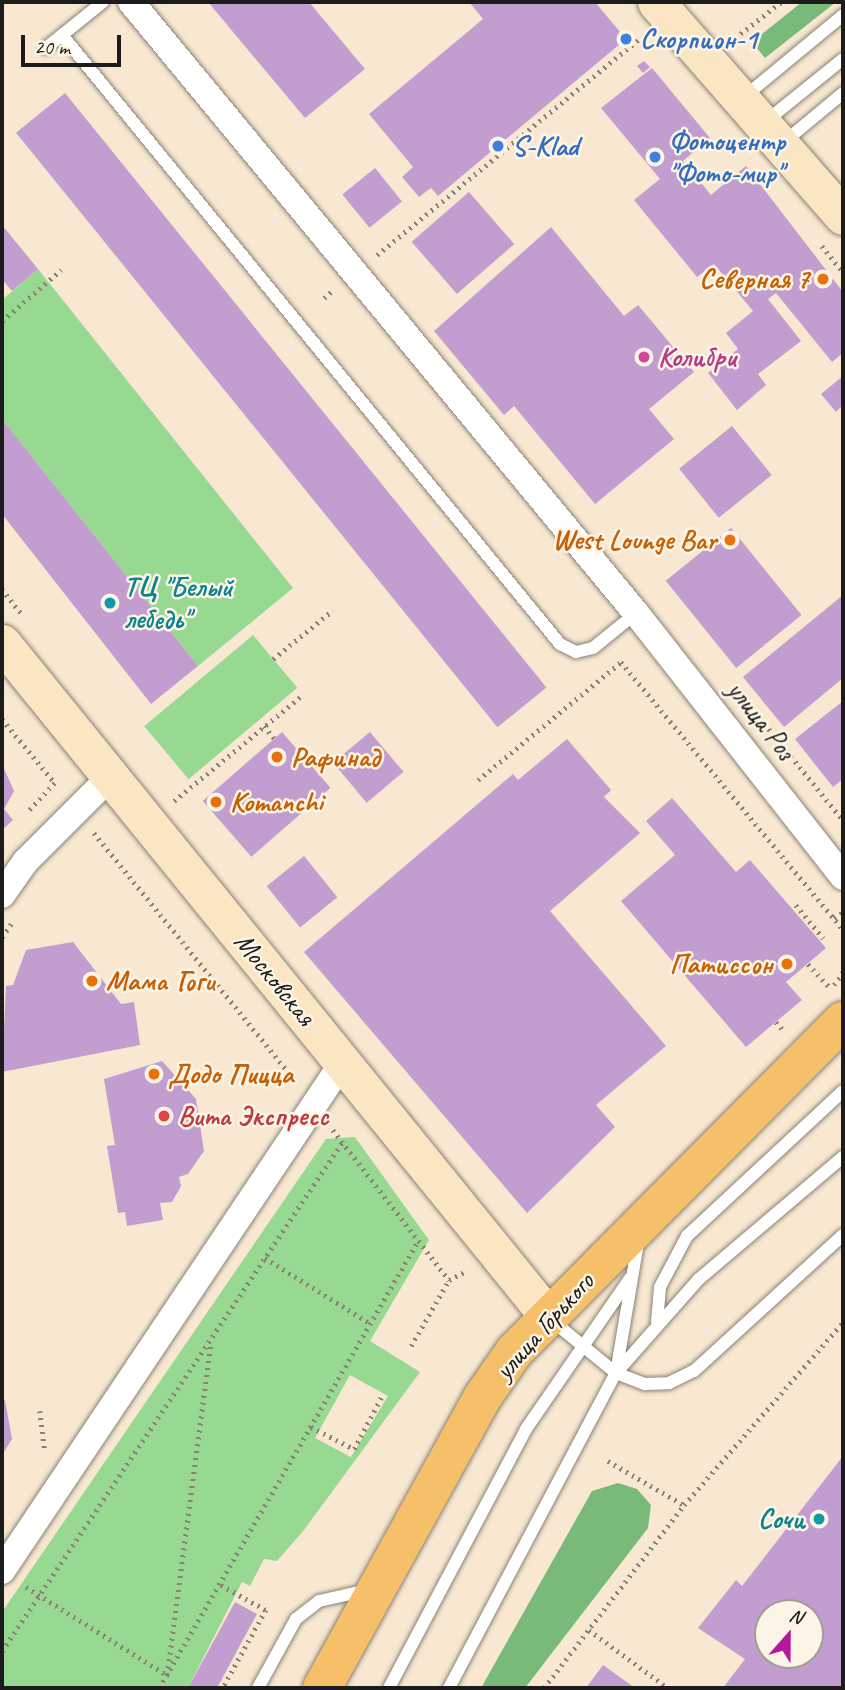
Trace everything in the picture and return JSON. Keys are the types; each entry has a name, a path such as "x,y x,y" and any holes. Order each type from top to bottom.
{"main road":[{"path":"651,17 764,121 843,216"},
{"name":"Московская","path":"2,643 548,1316"},
{"name":"улица Горького","path":"323,1688 482,1398 548,1316 838,1017"}],"street":[{"name":"улица Роз","path":"131,2 632,609 843,877"},
{"path":"2,895 25,862 111,776"},
{"path":"11,1577 343,1062"}],"lane":[{"path":"46,48 103,2"},
{"path":"764,121 843,15"},
{"path":"62,35 560,645 576,652 593,648 632,609"},
{"path":"764,121 843,59"},
{"path":"764,121 843,93"},
{"path":"657,1322 660,1287 687,1236 843,1091"},
{"path":"449,1688 616,1373 657,1322 843,1157"},
{"path":"616,1373 630,1278 643,1221"},
{"path":"548,1316 579,1348 616,1373 658,1385 686,1376 843,1235"},
{"path":"389,1688 526,1429 579,1348 630,1278"},
{"path":"258,1688 296,1619 319,1601 378,1587"}],"path":[{"path":"324,298 651,17"},
{"path":"2,321 61,270"},
{"path":"273,659 334,610"},
{"path":"478,780 621,662 843,929"},
{"path":"173,802 304,694"},
{"path":"2,719 55,783"},
{"path":"264,726 274,738"},
{"path":"796,905 823,938"},
{"path":"834,918 843,912"},
{"path":"808,964 838,1017"},
{"path":"776,1022 786,1033"},
{"path":"2,1651 343,1141"},
{"path":"159,1688 221,1585 368,1322 418,1241"},
{"path":"265,1258 368,1322"},
{"path":"411,1346 449,1280"},
{"path":"544,1688 684,1505 843,1322"},
{"path":"167,1675 211,1338"},
{"path":"311,1427 354,1449 382,1396"},
{"path":"608,1461 684,1505"},
{"path":"11,1577 167,1675"},
{"path":"221,1585 266,1610 223,1688"},
{"path":"589,1630 668,1688"}],"green space":[{"path":"802,2 836,2 765,58 752,42"},
{"path":"38,269 293,588 198,666 2,419 2,300"},
{"path":"253,635 297,688 189,779 144,726"},
{"path":"355,1137 429,1240 370,1341 420,1372 304,1530 277,1561 264,1559 250,1586 242,1582 188,1688 2,1688 2,1612 326,1139","holes":["350,1375 388,1396 351,1457 315,1438"]},
{"path":"618,1483 637,1489 651,1505 648,1528 525,1688 481,1688 592,1491"}],"building":[{"path":"208,2 309,2 365,69 305,118"},
{"path":"469,2 595,2 626,39 438,196 431,188 419,197 402,177 413,167 369,114 483,19"},
{"path":"644,61 650,67 643,73 637,66"},
{"path":"652,68 710,138 683,161 711,195 746,166 843,292 843,353 832,362 776,293 768,299 801,341 758,374 766,385 737,410 708,373 738,349 726,333 753,311 714,264 697,277 634,200 660,179 601,108"},
{"path":"65,93 546,688 497,727 16,133"},
{"path":"375,168 402,201 369,228 342,194"},
{"path":"469,192 514,244 457,294 412,242"},
{"path":"2,225 38,269 12,291 2,279"},
{"path":"551,227 624,316 638,305 694,372 649,409 674,439 595,504 514,406 504,415 434,331"},
{"path":"843,376 843,405 836,412 821,394"},
{"name":"ТЦ \"Белый лебедь\"","path":"2,419 198,666 151,704 2,514"},
{"path":"732,426 772,475 719,518 679,469"},
{"path":"731,528 801,615 736,668 666,581"},
{"path":"843,595 843,678 784,727 743,677"},
{"path":"843,701 843,779 833,787 795,739"},
{"path":"282,732 331,788 251,857 203,801"},
{"path":"370,732 403,772 367,803 333,763"},
{"path":"567,739 611,790 604,797 640,833 550,911 666,1046 596,1105 615,1127 527,1213 304,952 513,774 518,780"},
{"path":"2,764 14,791 4,809 13,820 2,830"},
{"path":"672,798 736,872 750,860 826,948 786,982 802,1000 746,1047 621,901 675,855 646,821"},
{"path":"304,856 337,897 300,927 267,886"},
{"path":"73,942 121,1004 134,1002 140,1045 2,1072 6,986 13,985 26,950"},
{"path":"162,1061 196,1099 204,1151 188,1174 179,1177 181,1186 172,1202 160,1203 163,1220 127,1226 125,1212 118,1213 107,1146 115,1145 104,1079"},
{"path":"5,1400 12,1439 2,1455 2,1401"},
{"name":"Сочи","path":"843,1456 843,1688 723,1688 745,1659 698,1628 736,1580 742,1586"},
{"path":"235,1602 257,1614 217,1688 188,1688"},
{"path":"603,1665 635,1688 586,1688"}],"place":[{"name":"Скорпион-1","path":"626,39"},
{"name":"S-Klad","path":"498,146"},
{"name":"Фотоцентр \"Фото-мир\"","path":"655,157"},
{"name":"Северная 7","path":"823,279"},
{"name":"Колибри","path":"644,357"},
{"name":"West Lounge Bar","path":"730,540"},
{"name":"ТЦ \"Белый лебедь\"","path":"110,603"},
{"name":"Рафинад","path":"277,757"},
{"name":"Komanchi","path":"216,802"},
{"name":"Патиссон","path":"787,964"},
{"name":"Мама Гоги","path":"92,981"},
{"name":"Додо Пицца","path":"154,1074"},
{"name":"Вита Экспресс","path":"164,1116"},
{"name":"Сочи","path":"819,1519"}]}
